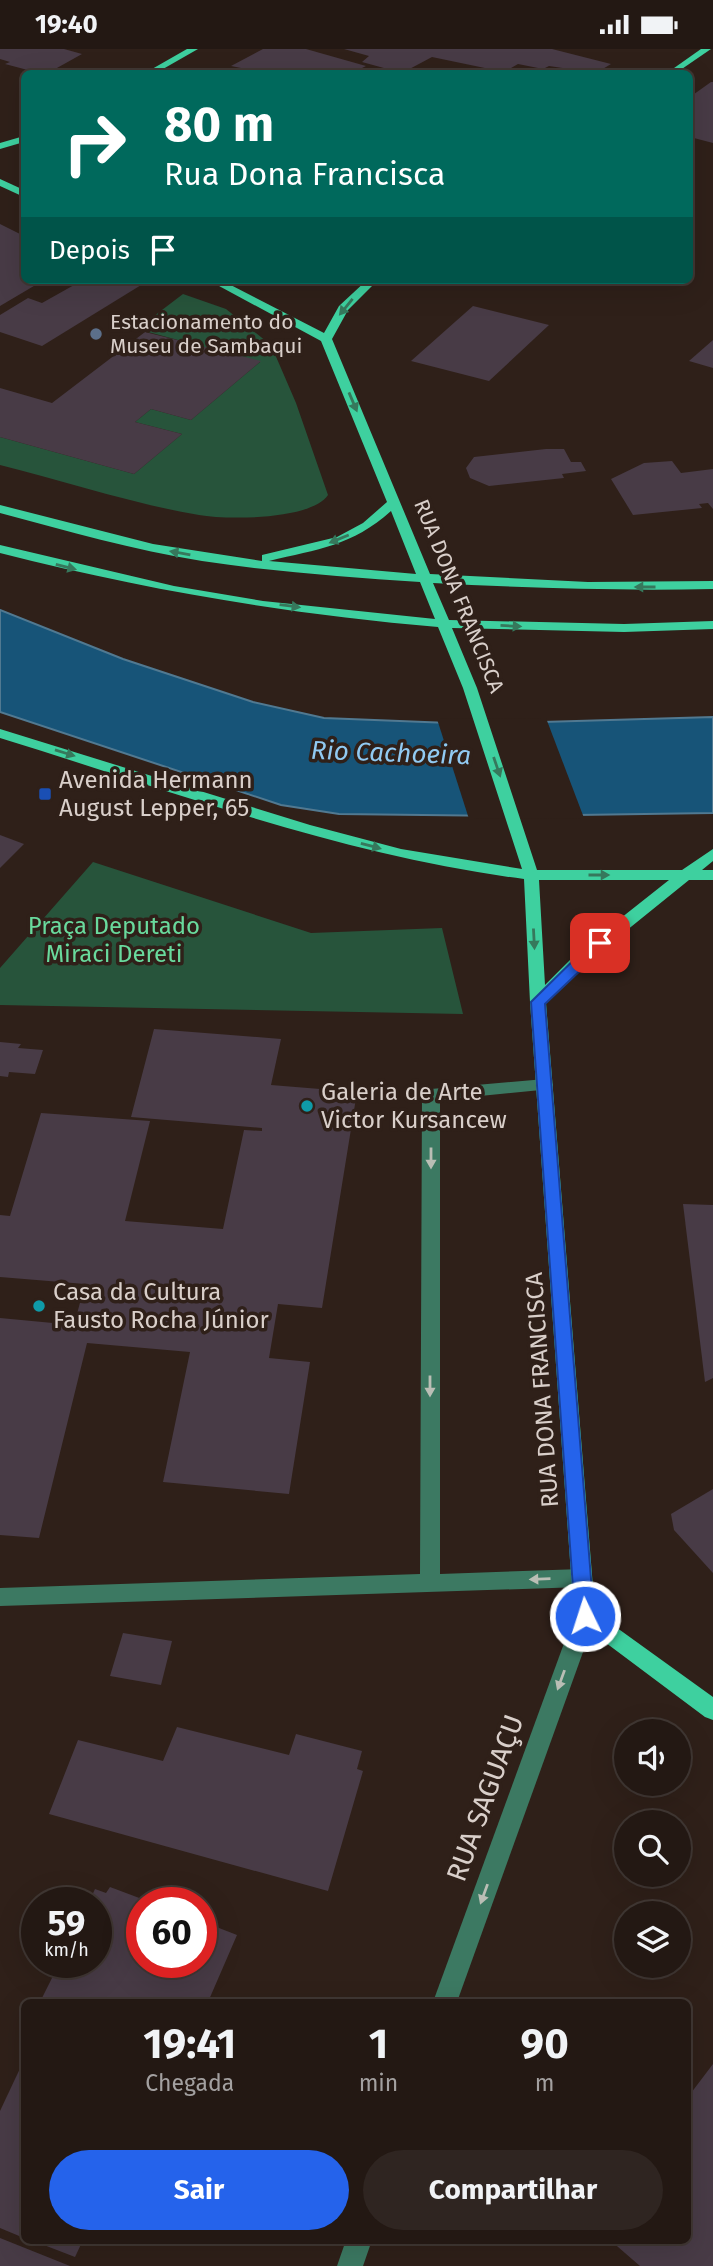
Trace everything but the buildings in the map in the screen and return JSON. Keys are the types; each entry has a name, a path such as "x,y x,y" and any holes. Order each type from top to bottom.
{"main road":[{"path":"156,70 194,49"},
{"path":"675,70 706,49"},
{"path":"0,146 21,140"},
{"path":"0,183 21,193"},
{"path":"222,284 326,339 343,308 369,284"},
{"name":"RUA DONA FRANCISCA","path":"326,339 395,501 476,705 531,875 538,1002 585,1616"},
{"path":"247,562 304,551 341,540 367,526 395,501"},
{"path":"0,509 118,540 247,562 426,578 602,587 713,585"},
{"path":"0,548 106,577 171,590 336,612 443,622 619,629 713,625"},
{"path":"0,733 305,828 400,854 467,867 531,875 713,875"},
{"path":"538,1002 604,940 713,854"},
{"path":"585,1616 713,1710"}],"street":[{"path":"430,1583 431,1095 545,1085"},
{"path":"0,1597 582,1577"},
{"name":"RUA SAGUAÇU","path":"446,1999 585,1616"},
{"path":"349,2266 357,2244"}],"green space":[{"path":"183,294 226,309 271,345 296,403 328,495 319,503 287,514 212,517 149,505 0,465 0,437 134,474 182,434 135,422 151,409 191,420 260,362 137,329"},
{"name":"Praça Deputado Miraci Dereti","path":"93,862 311,933 442,928 463,1014 0,1005 0,968"}],"water":[{"name":"Rio Cachoeira","path":"0,610 123,659 253,702 324,718 475,724 713,717 713,813 508,816 339,814 281,805 0,712"}],"pier":[{"path":"546,718 584,818 469,819 437,719"}],"place":[{"name":"Estacionamento do Museu de Sambaqui","path":"96,334"},
{"name":"Avenida Hermann August Lepper, 65","path":"45,794"},
{"name":"Galeria de Arte Victor Kursancew","path":"307,1106"},
{"name":"Casa da Cultura Fausto Rocha Júnior","path":"39,1306"}],"route":[{"path":"585,1616 538,1002 600,943"}]}
